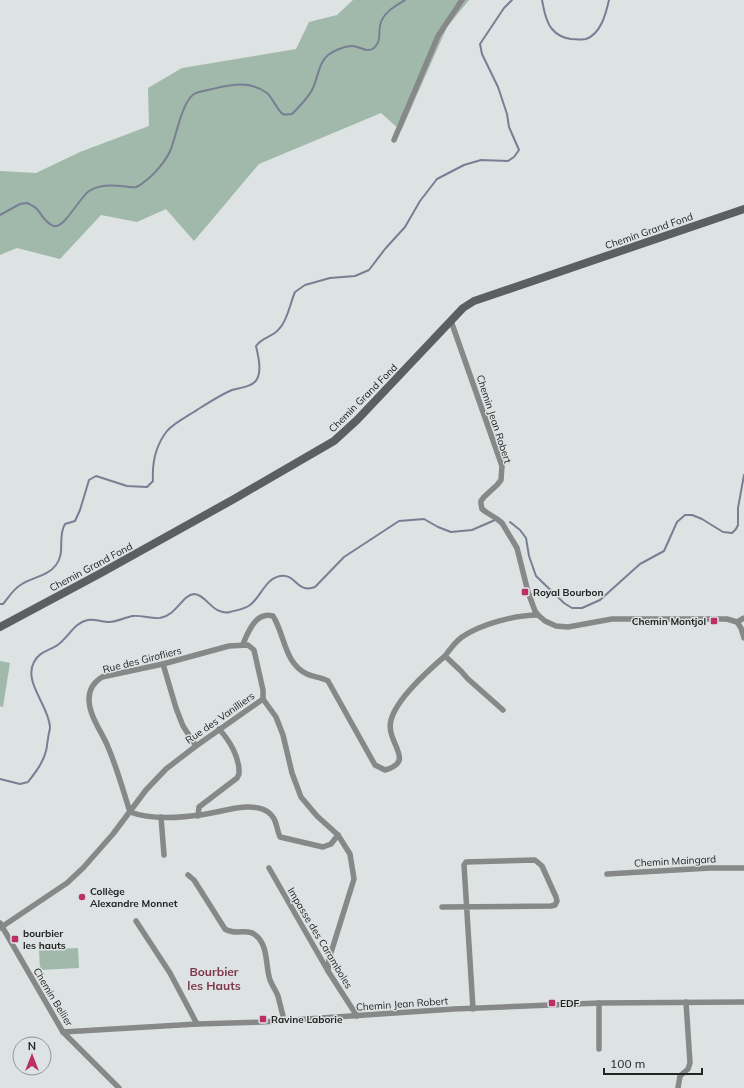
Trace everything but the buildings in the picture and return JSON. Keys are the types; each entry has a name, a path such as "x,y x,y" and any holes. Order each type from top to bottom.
{"street":[{"path":"394,140 438,36 462,0"},
{"name":"Chemin Grand Fond","path":"0,627 187,526 334,441 357,420 468,305 488,295 744,209"},
{"name":"Chemin Jean Robert","path":"451,321 502,466 500,480 497,485 481,500 482,509 498,518 517,548 528,592 538,615"},
{"path":"263,699 263,690 254,650 252,647 243,644 250,627 258,619 269,615 273,616 290,657 296,667 308,675 328,681 375,765 385,770 394,768 400,761 401,756 391,737 391,720 399,704 418,681 445,656 454,645 463,637 474,631 502,620 522,616 538,615 545,621 556,626 568,627 612,619 721,619 737,622 744,618"},
{"path":"737,622 741,628 744,638"},
{"name":"Rue des Girofliers","path":"130,812 108,747 90,708 90,689 98,680 102,678 163,664 229,646 243,644"},
{"path":"445,656 503,710"},
{"path":"163,664 178,714 183,726 196,746"},
{"name":"Rue des Vanilliers","path":"1,926 67,883 90,861 146,790 166,769 219,729 263,699 276,717 283,735 301,798 317,816 338,835 350,854 354,879 329,959 328,971"},
{"path":"198,816 199,807 237,778 239,774 236,755 232,746 227,737 219,729"},
{"path":"130,812 138,815 161,817 198,816 243,807 253,807 262,809 273,816 280,836 317,846 323,846 331,844 338,835"},
{"path":"161,817 164,855"},
{"path":"442,907 467,907 551,906 555,905 557,901 542,866 535,860 466,862 464,865 467,907 473,1009"},
{"name":"Impasse des Caramboles","path":"268,868 328,971 357,1016"},
{"name":"Chemin Maingard","path":"607,874 710,868 744,868"},
{"path":"188,875 194,880 225,929 233,933 254,933 258,937 265,954 270,979 278,995 284,1020"},
{"path":"136,921 170,972 197,1024"},
{"name":"Chemin Bellier","path":"1,926 63,1032 119,1088"},
{"path":"678,1088 680,1076 688,1069 690,1063 686,1002"},
{"name":"Chemin Jean Robert","path":"63,1032 599,1003 744,1002"},
{"path":"599,1003 599,1049"}],"green space":[{"path":"353,0 469,0 447,27 401,131 381,113 259,164 194,241 166,209 137,222 101,215 60,259 17,248 0,255 0,171 36,173 80,152 149,126 148,88 182,68 296,49 309,22 337,15"},
{"path":"0,661 10,663 3,707 0,706"},
{"path":"78,948 79,968 40,970 39,950"}],"waterway":[{"path":"0,215 20,204 27,203 34,206 44,219 51,225 58,226 67,218 85,194 93,189 105,186 137,187 156,172 163,163 171,149 186,104 190,98 198,92 233,85 254,86 267,93 281,113 292,114 304,102 311,91 325,58 336,50 348,46 354,46 365,50 371,50 374,48 379,40 380,26 383,17 390,10 405,0"},
{"path":"0,604 3,604 19,586 49,572 56,565 59,560 61,550 63,529 65,524 75,521 89,480 96,476 127,486 147,487 153,481 153,468 157,448 163,436 170,428 223,394 255,382 259,371 259,358 256,346 258,343 277,332 287,316 295,292 305,285 330,278 355,276 369,270 385,249 405,227 420,201 437,179 464,165 481,160 508,161 514,157 519,150 509,127 507,114 498,87 482,54 480,44 504,8 512,0"},
{"path":"542,0 546,19 550,26 558,35 571,39 586,39 596,33 604,17 609,0"},
{"name":"Ravine Laborie","path":"510,522 520,530 526,538 529,556 536,576 564,603 572,608 582,608 600,600 640,564 664,551 677,522 685,515 692,515 702,519 723,532 732,533 738,525 738,508 744,475"},
{"name":"Ravine Laborie","path":"0,779 20,784 28,782 41,764 45,755 50,727 46,711 34,686 31,670 38,656 60,643 83,621 96,620 112,622 136,616 160,618 171,613 186,598 194,594 202,597 219,611 230,612 250,605 254,602 267,584 280,576 290,577 304,588 315,587 344,557 399,521 424,519 451,532 472,530 495,520"}],"place":[{"name":"Royal Bourbon","path":"525,592"},
{"name":"Chemin Montjol","path":"714,621"},
{"name":"Collège Alexandre Monnet","path":"82,897"},
{"name":"bourbier les hauts","path":"15,939"},
{"name":"EDF","path":"552,1003"},
{"name":"Ravine Laborie","path":"263,1019"}],"district":[{"name":"Bourbier les Hauts","path":"214,978"}]}
